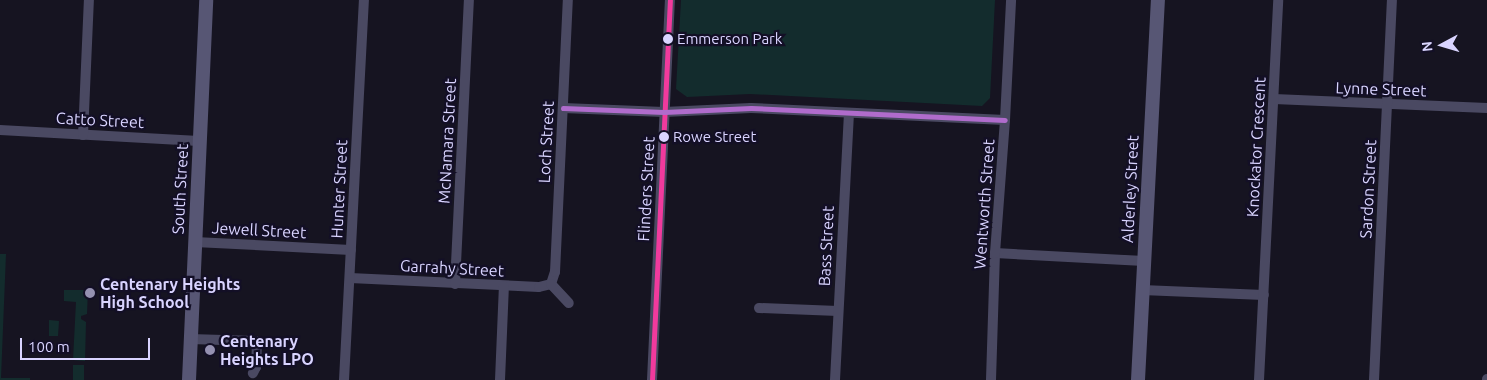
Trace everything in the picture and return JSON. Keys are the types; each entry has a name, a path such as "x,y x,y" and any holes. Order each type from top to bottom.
{"street":[{"path":"83,135 89,0"},
{"name":"South Street","path":"189,380 206,0"},
{"name":"Hunter Street","path":"344,380 364,0"},
{"name":"McNamara Street","path":"455,284 469,0"},
{"name":"Loch Street","path":"551,284 555,272 568,0"},
{"name":"Flinders Street","path":"652,380 670,0"},
{"name":"Wentworth Street","path":"991,380 995,253 1005,120 1011,0"},
{"name":"Alderley Street","path":"1138,380 1158,0"},
{"name":"Knockator Crescent","path":"1260,380 1278,0"},
{"name":"Sardon Street","path":"1374,380 1392,0"},
{"name":"Lynne Street","path":"1274,99 1487,108"},
{"path":"563,108 664,112 751,108 1005,120"},
{"name":"Bass Street","path":"835,380 848,114"},
{"name":"Catto Street","path":"0,130 199,140"},
{"name":"Jewell Street","path":"195,242 352,250"},
{"path":"995,253 1144,261"},
{"name":"Garrahy Street","path":"350,278 504,286 539,287 551,284"},
{"path":"551,284 569,303"},
{"path":"500,380 504,286"},
{"path":"1142,290 1264,296"},
{"path":"760,308 838,311"},
{"path":"190,339 257,341 256,367 253,373"}],"green space":[{"name":"Emmerson Park","path":"681,0 995,0 990,98 982,106 750,94 687,97 676,89"},
{"path":"0,254 6,254 1,378 30,378 30,380 0,380"},
{"path":"64,290 88,290 87,314 81,316 81,319 86,322 85,361 73,360 76,302 64,301"},
{"path":"49,320 59,321 58,336 49,336"},
{"path":"73,365 84,365 84,380 73,380"}],"transit line":[{"path":"652,380 670,0"},
{"path":"563,108 664,112 751,108 1005,120"}],"place":[{"name":"Emmerson Park","path":"668,39"},
{"name":"Rowe Street","path":"664,137"},
{"name":"Centenary Heights High School","path":"90,293"},
{"name":"Centenary Heights LPO","path":"210,350"}]}
